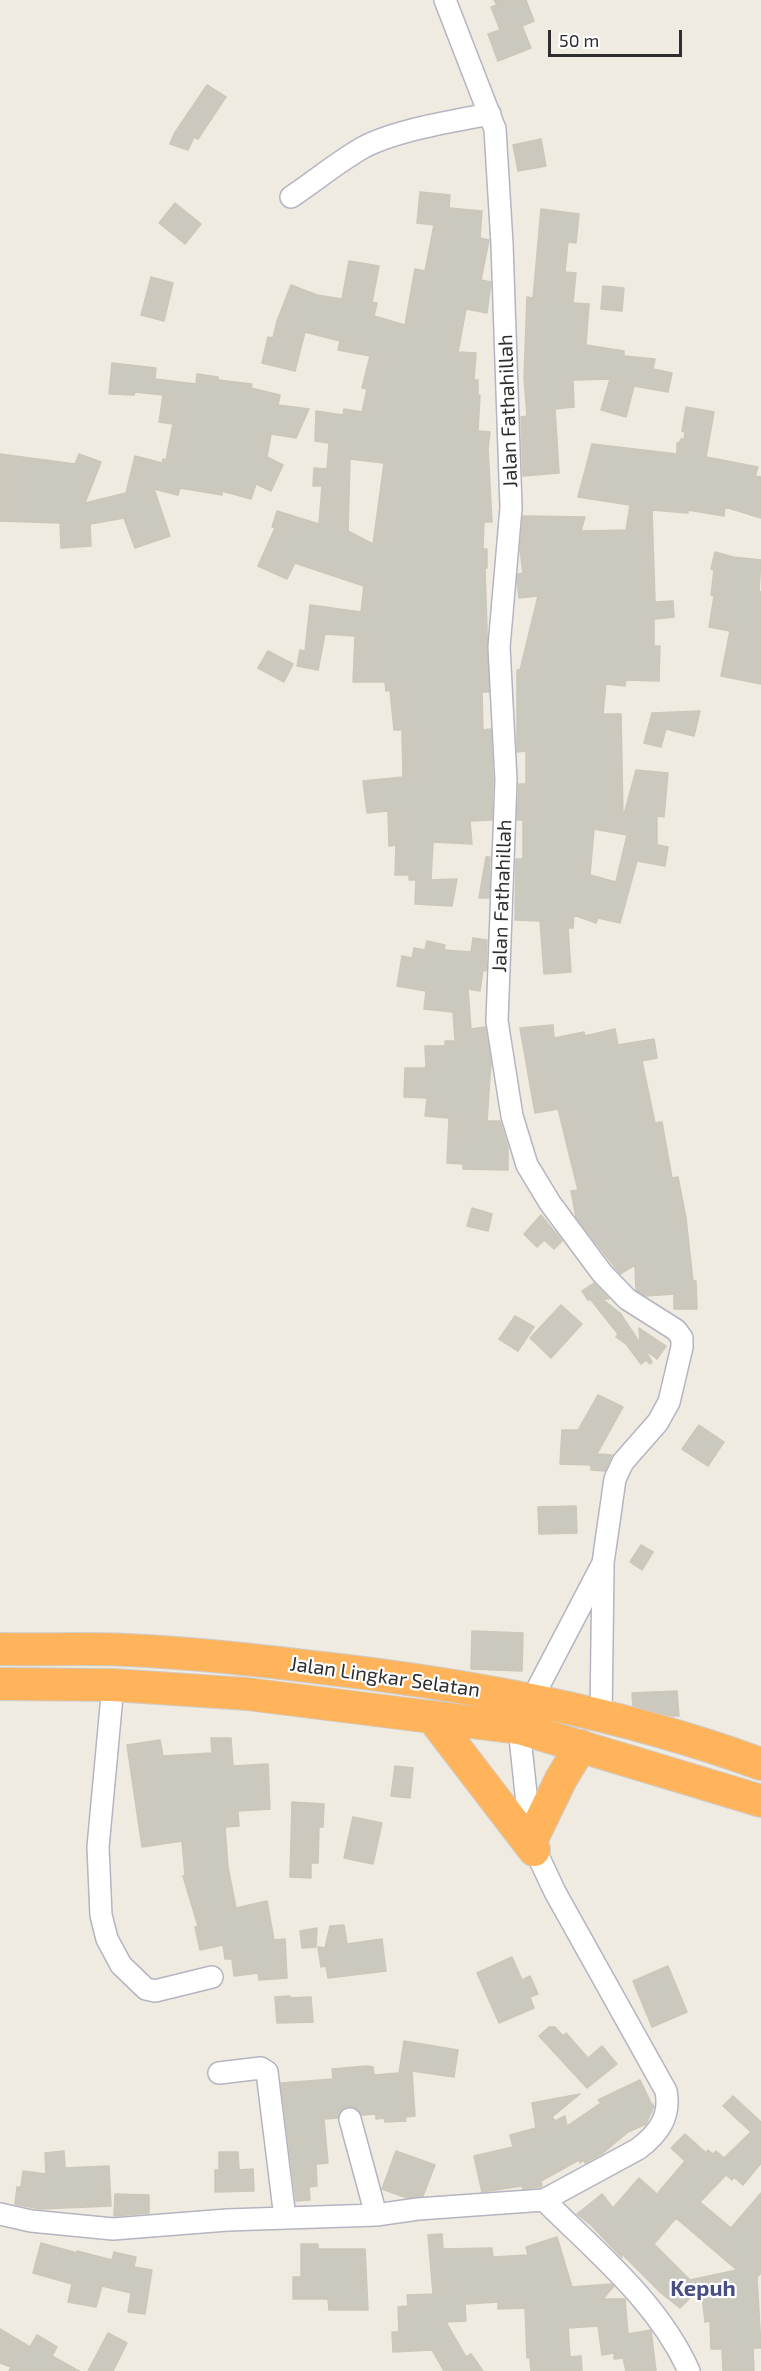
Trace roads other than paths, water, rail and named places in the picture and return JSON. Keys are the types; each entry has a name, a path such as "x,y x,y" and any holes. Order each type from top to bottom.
{"highway":[{"name":"Jalan Lingkar Selatan","path":"0,1649 127,1650 246,1658 410,1678 532,1699 710,1745 761,1764"},
{"name":"Jalan Lingkar Selatan","path":"0,1684 113,1685 247,1694 519,1728 761,1801"},
{"path":"432,1717 533,1846 561,1779 581,1746"}],"street":[{"name":"Jalan Fathahillah","path":"445,0 495,129 502,244 511,508 499,647 506,780 497,1021 512,1116 527,1165 550,1203 602,1273 627,1299 676,1330 682,1338 669,1402 658,1422 623,1462 615,1479 603,1563 519,1728"},
{"path":"291,197 363,148 378,141 490,114"},
{"path":"601,1716 603,1563"},
{"path":"113,1685 98,1847 101,1915 107,1939 121,1965 146,1989 155,1991 212,1977"},
{"path":"0,2214 31,2221 113,2229 227,2220 376,2215 430,2208 544,2200 638,2149 651,2139 666,2116 668,2102 666,2091 555,1892 533,1846 519,1728"},
{"path":"219,2073 261,2068 267,2072 285,2218"},
{"path":"350,2119 376,2215"},
{"path":"544,2200 649,2304 678,2347 689,2371"}],"district":[{"name":"Kepuh","path":"703,2289"}]}
